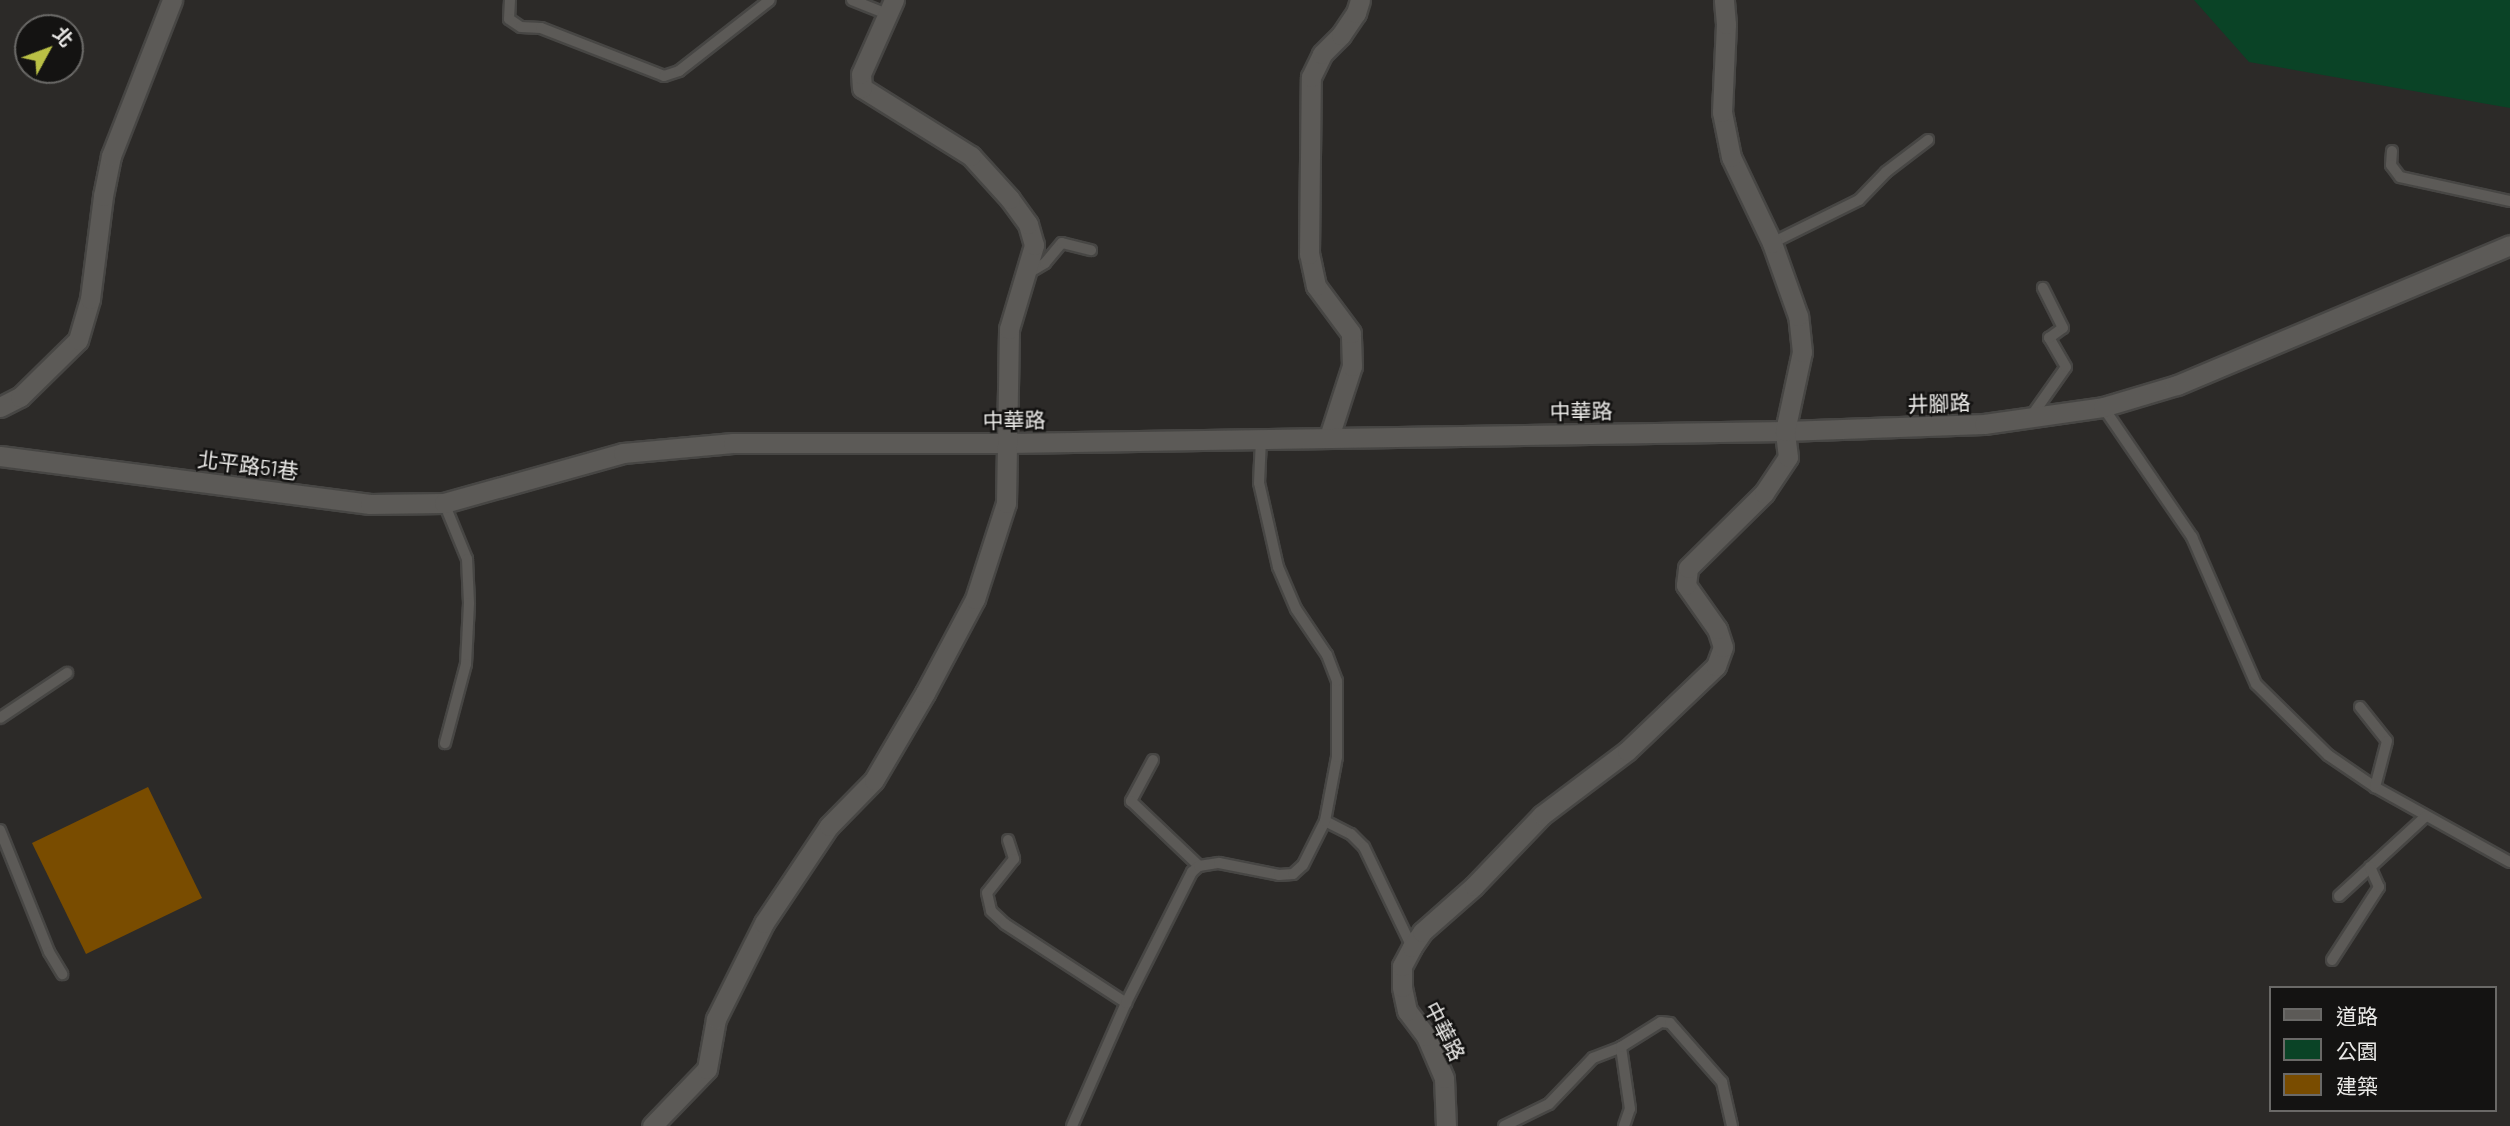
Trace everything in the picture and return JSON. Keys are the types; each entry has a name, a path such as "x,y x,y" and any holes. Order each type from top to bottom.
{"street":[{"path":"0,407 20,397 51,370 78,340 90,299 103,196 111,156 172,0"},
{"path":"1329,437 1352,366 1352,333 1316,286 1309,254 1311,77 1322,54 1341,35 1356,13 1360,0"},
{"path":"1724,0 1726,24 1722,112 1731,157 1772,243 1798,316 1802,352 1785,431"},
{"path":"652,1126 706,1069 716,1019 764,923 829,826 874,780 969,610 1006,503 1009,329 1034,245 1028,224 971,156 862,88 861,74 892,7"},
{"name":"井腳路","path":"1785,431 2029,420 2103,407 2178,385 2510,245"},
{"name":"中華路","path":"489,492 636,452 733,443 1009,443 1785,431 1788,457 1778,476 1688,568 1686,585 1717,629 1723,647 1716,666 1627,751 1542,815 1474,886 1422,932 1402,966 1402,987 1407,1011 1426,1036 1444,1078 1446,1126"},
{"name":"北平路51巷","path":"0,456 370,504 444,503 489,492"}],"lane":[{"path":"510,0 509,19 521,27 541,28 664,76 679,71 770,0"},
{"path":"852,0 892,7"},
{"path":"1772,243 1859,200 1886,172 1928,140"},
{"path":"2392,151 2391,165 2400,177 2510,201"},
{"path":"1023,276 1045,263 1062,243 1091,250"},
{"path":"2029,420 2066,367 2049,338 2063,328 2043,288"},
{"path":"2103,407 2192,537 2256,684 2328,755 2426,816 2510,862"},
{"path":"1072,1126 1126,1003 1192,872 1199,866 1219,863 1279,876 1293,874 1303,866 1325,821 1337,757 1337,681 1327,655 1296,609 1278,567 1259,483 1261,439"},
{"path":"444,503 467,559 469,603 466,664 445,743"},
{"path":"0,718 67,673"},
{"path":"2360,707 2387,741 2375,786"},
{"path":"1153,760 1131,801 1199,866"},
{"path":"2339,896 2426,816"},
{"path":"1325,821 1351,834 1364,846 1412,947"},
{"path":"0,831 49,952 62,974"},
{"path":"1008,840 1014,859 987,894 991,911 1005,924 1126,1003"},
{"path":"2332,960 2379,887 2370,867"},
{"path":"1504,1126 1549,1104 1593,1058 1621,1047 1661,1022 1670,1023 1722,1082 1732,1126"},
{"path":"1621,1047 1630,1109 1624,1126"}],"green space":[{"path":"2194,0 2510,0 2510,108 2249,62"}],"building":[{"path":"148,787 202,898 86,954 32,843"}]}
